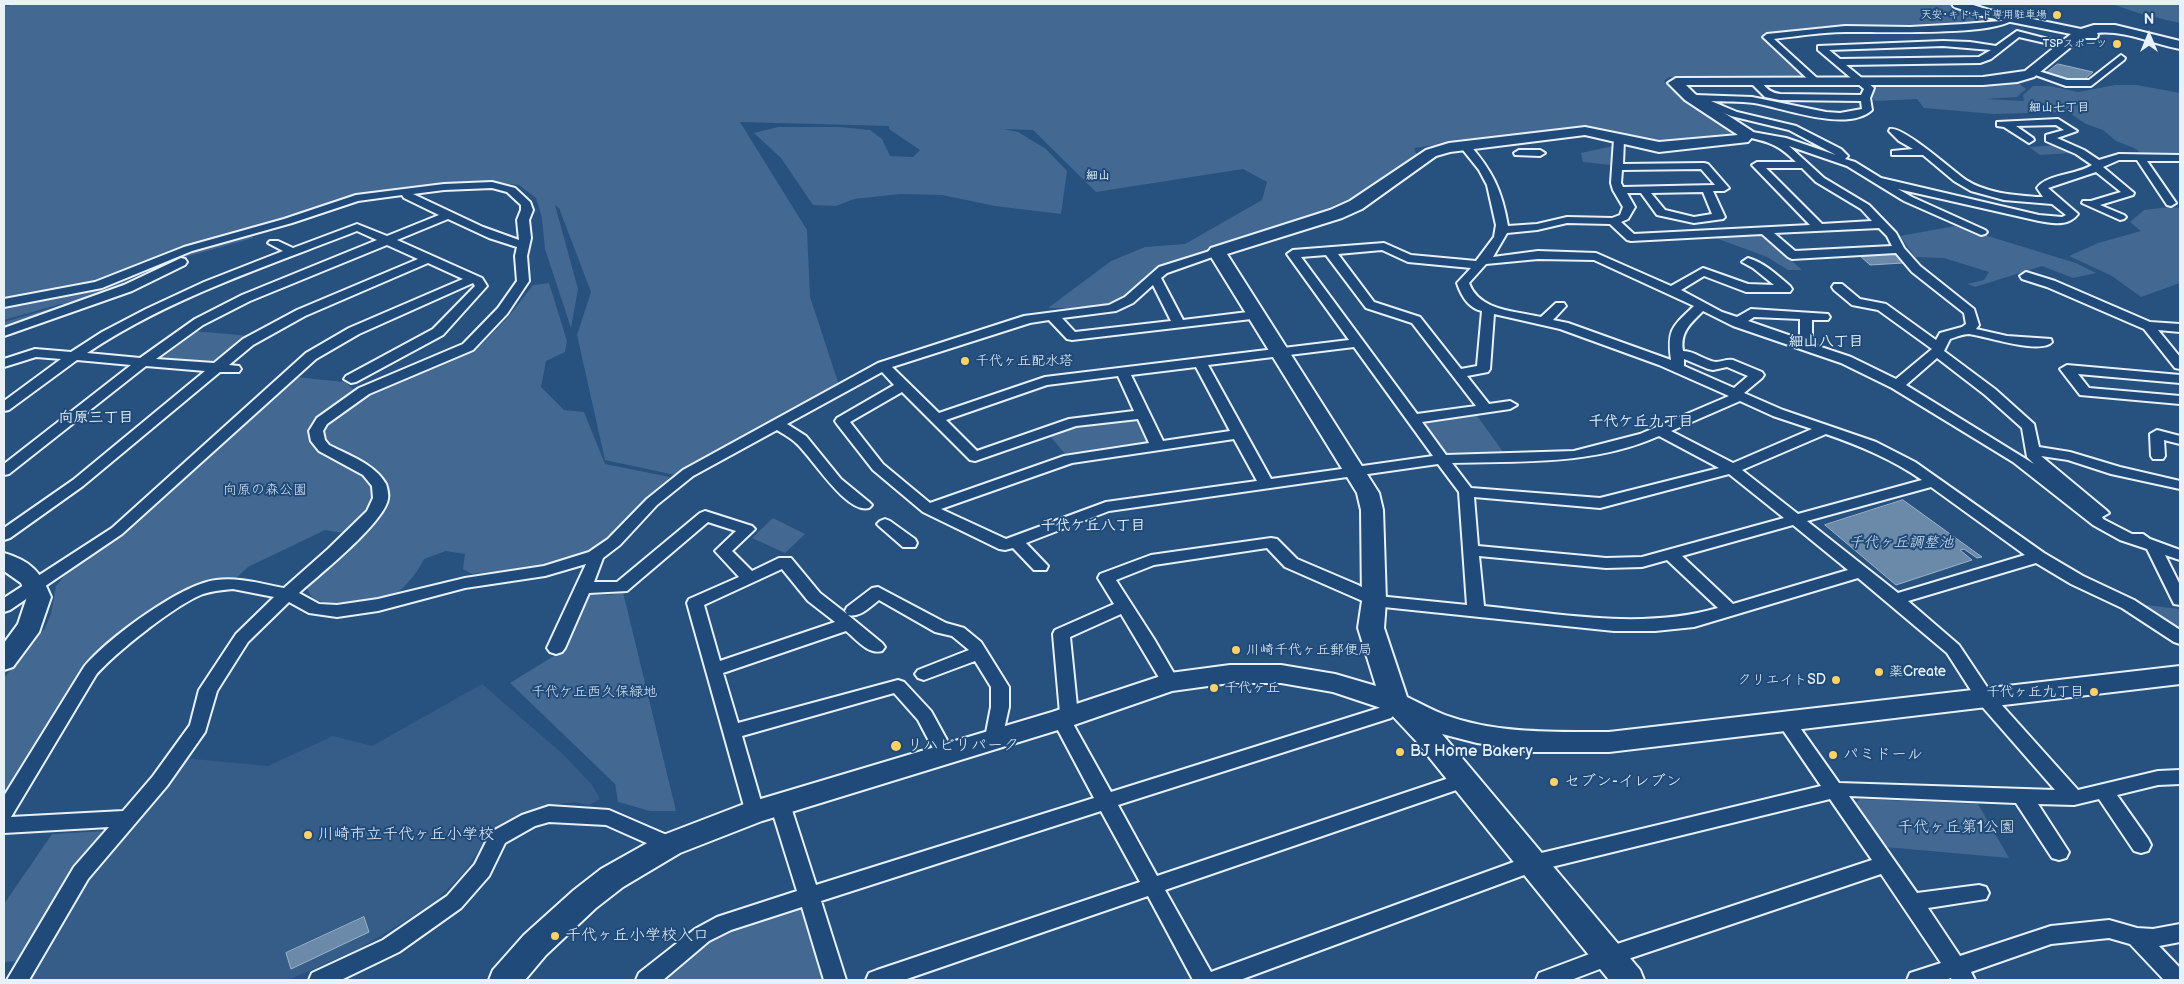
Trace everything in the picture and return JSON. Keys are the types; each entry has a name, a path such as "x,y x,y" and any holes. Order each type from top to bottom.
{"street":[{"path":"1958,4 2011,18 2180,56"},
{"path":"1815,81 1767,37 1845,29 1910,30 1964,27 2003,23 2011,18"},
{"path":"1981,232 1908,200 1851,164 1782,140 1747,134 1675,83 1681,81 1983,81 2021,76 2032,72 2083,33 2094,29 2107,29 2180,46"},
{"path":"1840,62 1968,62 1980,60 2017,34 2067,45"},
{"path":"1906,38 1915,44"},
{"path":"1694,97 1752,100 1836,116 1857,114 1867,110 1865,98 1869,88 1821,48 1886,47 1946,43 1981,45 1998,49"},
{"path":"2032,72 2066,83 2090,83 2108,74 2121,58"},
{"path":"1754,81 1768,95 1780,97 1865,98"},
{"path":"1694,97 1717,108 1800,131 1837,151 1851,164"},
{"path":"2029,140 2003,124 2058,122 2072,131 2050,136 2050,140 2080,152 2129,192 2086,203 2120,217"},
{"path":"4,812 90,671 101,658 175,602 196,591 215,585 233,584 288,594 315,609 337,611 378,605 465,583 545,571 595,556 614,542 652,502 688,473 883,366 1028,319 1112,308 1129,300 1162,270 1336,214 1356,205 1431,153 1464,145 1519,146 1585,131 1659,147 1676,147 1734,140 1743,138 1747,134"},
{"path":"1894,131 1906,142 1924,152 1961,181 1975,189 2035,201 2055,201"},
{"path":"1768,137 1806,165 1820,180 1865,207 1892,235 1899,249 1916,269 1970,312 1973,325 1967,330 1945,336 1938,350 1897,385"},
{"path":"1502,230 1537,227 1567,220 1613,221 1624,218 1630,207 1618,190 1616,183 1619,139"},
{"path":"1464,145 1484,167 1493,183 1499,202 1502,230 1482,263 1463,283 1471,301 1480,307 1564,326 1664,362 1823,430 1872,445 1894,455 2038,557 2077,580 2128,604 2180,638"},
{"path":"1519,146 1535,153 1519,146"},
{"path":"1896,153 1924,152"},
{"path":"2139,156 2171,203"},
{"path":"1880,181 2052,220 2069,218 2072,214 2042,188 2045,184 2088,172 2119,157 2180,158"},
{"path":"1806,165 1758,165 1820,228"},
{"path":"1616,167 1704,166 1724,188 1618,190"},
{"path":"4,303 98,284 188,249 260,229 346,200 482,185 504,187 511,190 526,204 527,210 523,220 525,238 521,256 524,267 523,281 503,311 468,347 364,391 322,421 316,431 318,441 324,448 368,472 378,485 381,498 374,513 242,638 208,690 199,727 160,781 81,873 18,980"},
{"path":"1644,190 1661,213 1694,220 1719,217 1707,189"},
{"path":"406,192 408,196 508,242 523,245"},
{"path":"4,471 144,361 199,322 246,298 449,215"},
{"path":"1613,221 1630,238 1882,224"},
{"path":"4,407 74,356 124,325 166,304 357,227 478,281 480,286 438,332 347,379 364,391"},
{"path":"4,332 128,288 164,269 195,257 264,237 260,229"},
{"path":"1765,231 1792,255 1899,249"},
{"path":"274,243 293,252"},
{"path":"1476,611 1466,492 1292,254 1384,246 1408,258 1482,263 1538,255 1591,256 1600,259 1634,276 1702,305 1718,315 1846,360 1897,385 2018,459 2098,522 2126,537 2180,555"},
{"path":"1329,250 1370,305 1416,320 1486,408"},
{"path":"1217,252 1357,471 1368,492 1372,510 1374,601 1371,628 1389,686 1397,702 1533,863 1628,980"},
{"path":"4,535 78,483 248,342 278,324 428,259"},
{"path":"1672,291 1703,272 1746,288 1786,289 1757,265 1748,262"},
{"path":"2026,276 2060,288 2148,326 2180,328"},
{"path":"1155,277 1179,324"},
{"path":"4,606 117,531 295,374 311,356 346,335 472,279"},
{"path":"1837,287 1856,302 1882,307 1990,392 2028,427 2034,457 2104,515 2149,544 2157,555 2180,600"},
{"path":"902,386 842,422 878,467 928,509 1005,545 1106,507 1443,459 1574,455 1623,444 1738,395 1757,375 1728,363 1713,366 1686,355 1678,360 1675,340 1681,326 1702,305"},
{"path":"1544,321 1560,306"},
{"path":"1458,373 1484,370 1488,309"},
{"path":"1737,323 1751,313 1824,317"},
{"path":"1052,316 1072,336 1256,315"},
{"path":"1806,316 1806,345"},
{"path":"2148,326 2180,364"},
{"path":"1967,330 2007,340 2046,342"},
{"path":"936,419 1045,382 1356,343"},
{"path":"4,363 34,353 234,369"},
{"path":"1200,362 1266,484"},
{"path":"883,366 975,457 1074,422 1143,414"},
{"path":"2180,378 2067,369 2085,392 2180,400"},
{"path":"272,372 295,374"},
{"path":"1124,372 1158,446"},
{"path":"1412,419 1510,405"},
{"path":"778,425 800,439 836,482 864,506"},
{"path":"1659,430 1732,469 1895,599 1953,649 1985,698 2074,798"},
{"path":"1466,492 1600,503 1732,469 1823,430"},
{"path":"928,509 1069,459 1240,434"},
{"path":"2158,456 2157,434 2180,440"},
{"path":"2033,450 2070,456 2116,471 2180,484"},
{"path":"1472,550 1606,563 1642,562 1933,482"},
{"path":"584,588 621,587 705,516 747,529 724,551 749,577"},
{"path":"884,524 909,543"},
{"path":"1016,542 1040,566"},
{"path":"1170,682 1106,578 1151,560 1271,543 1291,563 1352,589 1374,601 1614,625 1655,625 1694,621 1860,572"},
{"path":"1670,554 1730,610"},
{"path":"556,648 593,567 595,556"},
{"path":"1895,599 2038,557"},
{"path":"4,561 32,579 39,598 34,616 26,632 4,661"},
{"path":"835,980 809,896 731,732 694,603 785,562 814,597 850,618 876,647"},
{"path":"714,670 850,618 878,592 941,628 958,632 975,646 1000,687 1000,707 994,738"},
{"path":"1124,606 1061,634 1065,718 1107,802 1204,980"},
{"path":"924,674 979,653"},
{"path":"505,980 535,945 586,898 619,874 670,845 767,808 1065,718 1170,682 1230,674 1281,674 1335,683 1397,702 1438,723 1477,733 1533,742 1570,744 1608,742 1785,720 2180,676"},
{"path":"731,732 898,686 925,716 945,753"},
{"path":"647,980 702,935 724,923 1385,713 1397,702"},
{"path":"1785,720 1960,973"},
{"path":"1215,980 1533,863 1834,791 2074,798 2158,778 2180,777"},
{"path":"877,980 1464,780"},
{"path":"2104,791 2141,845"},
{"path":"2022,796 2059,852"},
{"path":"320,980 341,975 390,946 454,902 482,870 498,838 529,820 548,814 571,814 609,818 670,845"},
{"path":"4,825 127,818"},
{"path":"1547,980 1608,956 1886,864"},
{"path":"1912,902 1978,894"},
{"path":"1918,980 1960,973 2051,935 2109,929 2137,937 2152,938 2180,933"},
{"path":"2137,937 2178,980"}],"shaded area":[{"name":"川崎市立千代ヶ丘小学校","path":"482,684 564,755 592,785 600,799 589,805 574,802 560,804 540,808 521,815 483,843 464,873 436,900 355,951 288,980 26,980 91,873 184,758 268,766 333,736 372,746"}],"green space":[{"path":"8,4 1954,4 1996,21 1907,28 1851,25 1761,36 1804,76 1803,78 1669,77 1664,81 1733,130 1731,137 1665,144 1579,129 1546,131 1414,148 1417,155 1351,202 1169,265 1152,272 1122,300 1090,308 1048,308 1111,261 1145,247 1185,244 1262,200 1267,182 1243,169 1096,192 1033,130 1004,129 1018,132 1046,149 1067,171 1061,214 995,206 942,195 900,194 854,199 836,206 813,205 781,158 754,133 778,127 839,127 870,130 882,139 890,156 913,157 920,150 889,129 889,126 740,122 807,230 810,297 839,385 776,422 701,459 675,475 605,460 577,335 591,292 559,208 555,205 578,289 571,328 545,249 542,218 536,198 519,185 491,182 383,193 249,231 253,238 189,256 157,268 120,287 69,306 61,304 4,320 4,307 98,288 191,251 242,235 244,230 169,253 99,281 4,302 4,5 10,6"},
{"path":"2112,4 2180,4 2180,23 2141,14"},
{"path":"2016,81 2026,89 2017,97 1986,99 2024,101 2023,95 2033,86 2050,86 2078,92 2115,85 2137,85 2180,93 2180,155 2141,153 2116,141 2103,130 2086,124 2068,112 1994,114 1924,108 1917,99 1875,101 1872,98 1875,90 1870,85"},
{"path":"2059,145 2069,149 2065,150 2071,153 2040,155 2029,147"},
{"path":"1613,146 1611,165 1583,162 1581,153"},
{"path":"2169,207 2180,208 2180,283 2141,297 2112,276 2069,256 2098,243 2141,231 2130,222 2144,210"},
{"path":"1955,226 2076,263 2096,273 2073,278 2042,266 1975,287 1967,284 1984,280 1989,272 1944,258 1915,257 1900,236"},
{"path":"1763,234 1802,270 1788,270 1767,257 1713,237"},
{"name":"向原の森公園","path":"549,283 567,341 565,352 546,361 541,387 564,410 584,412 605,464 670,477 637,510 599,543 586,552 562,562 536,567 472,574 463,569 465,554 446,551 424,559 404,587 395,595 378,601 353,604 318,601 312,597 306,587 361,536 325,530 248,567 235,579 220,580 117,639 46,735 4,803 4,678 45,628 51,614 56,586 65,575 130,528 295,377 345,382 362,397 452,355 481,345 509,316 533,285"},
{"path":"62,305 67,308 4,329 4,322"},
{"path":"193,331 251,336 210,363 158,359 157,357"},
{"path":"1475,413 1504,453 1448,454 1443,452 1422,423 1424,420"},
{"path":"1134,418 1140,420 1149,440 1146,444 1066,455 1049,435 1075,426"},
{"path":"773,518 805,534 785,553 752,538"},
{"name":"千代ケ丘西久保緑地","path":"623,592 676,811 650,811 618,802 615,784 510,683 565,649 588,595 611,595"},
{"path":"2138,604 2179,609 2180,631"},
{"name":"千代ヶ丘第1公園","path":"1860,799 1978,804 2009,858 1885,847 1855,803"},
{"path":"107,831 18,961 4,962 4,904 52,834"},
{"path":"799,906 805,907 828,980 654,980 724,931"}],"water":[{"path":"2058,64 2093,72 2085,79 2063,79 2045,74"},
{"path":"1895,253 1903,263 1870,265 1858,254"},
{"name":"千代ヶ丘調整池","path":"1903,500 1982,557 1977,558 1964,549 1960,550 1972,560 1896,585 1825,525"},
{"path":"364,917 369,932 291,969 286,953"}],"place":[{"name":"天安･キドキド専用駐車場","path":"2057,15"},
{"name":"TSPスポーツ","path":"2117,44"},
{"name":"千代ヶ丘配水塔","path":"965,361"},
{"name":"川崎千代ヶ丘郵便局","path":"1236,650"},
{"name":"薬Create","path":"1879,672"},
{"name":"クリエイトSD","path":"1836,680"},
{"name":"千代ヶ丘","path":"1214,688"},
{"name":"千代ヶ丘九丁目","path":"2094,692"},
{"name":"リハビリパーク","path":"896,746"},
{"name":"BJ Home Bakery","path":"1400,752"},
{"name":"パミドール","path":"1833,755"},
{"name":"セブン-イレブン","path":"1554,782"},
{"name":"川崎市立千代ヶ丘小学校","path":"308,835"},
{"name":"千代ヶ丘小学校入口","path":"555,936"}],"district":[{"name":"細山七丁目","path":"2059,108"},
{"name":"細山","path":"1098,176"},
{"name":"細山八丁目","path":"1826,342"},
{"name":"向原三丁目","path":"96,418"},
{"name":"千代ケ丘九丁目","path":"1641,422"},
{"name":"千代ケ丘八丁目","path":"1093,526"}]}
